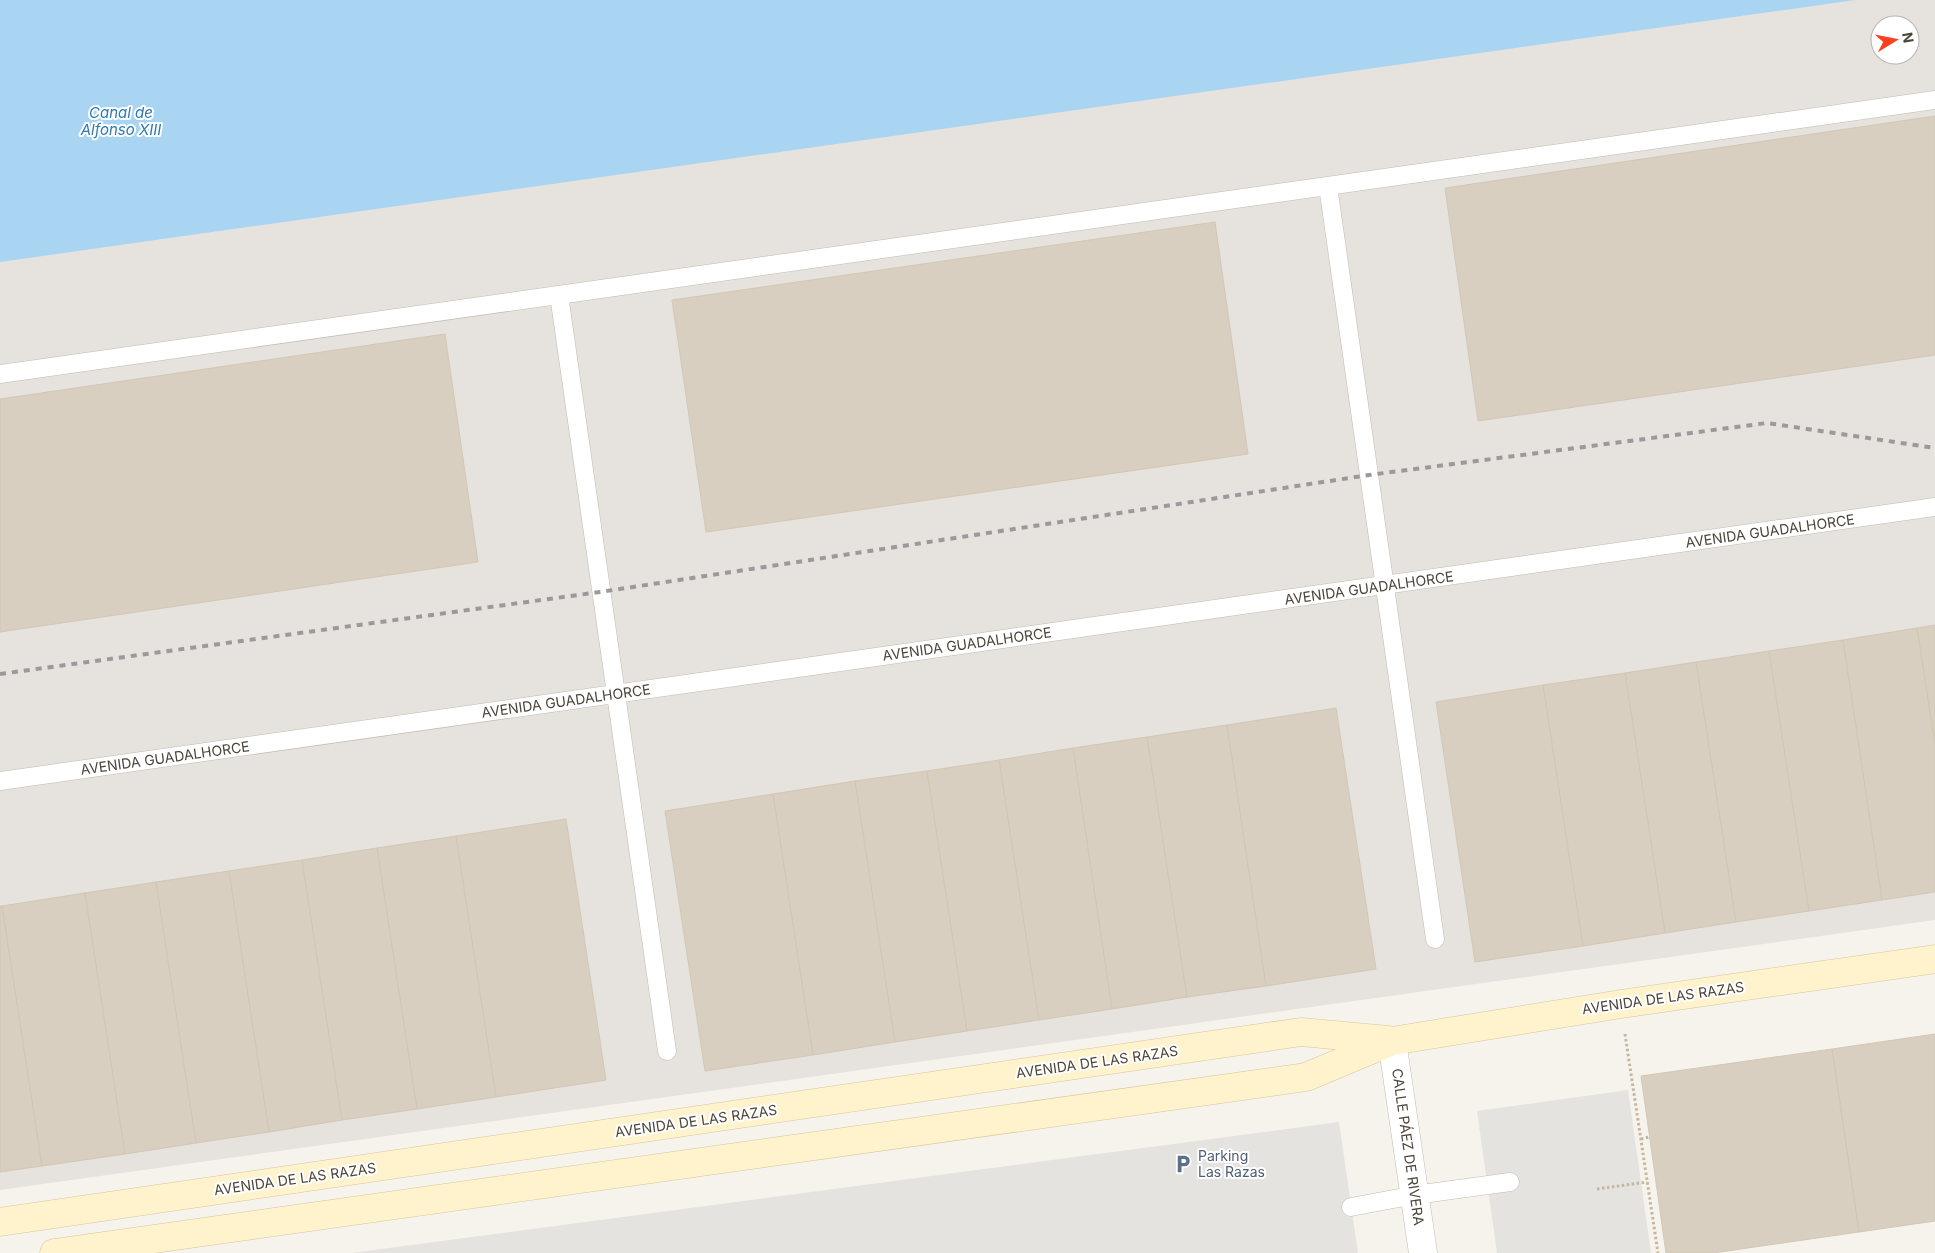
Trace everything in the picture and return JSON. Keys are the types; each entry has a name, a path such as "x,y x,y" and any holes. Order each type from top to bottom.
{"main road":[{"name":"AVENIDA DE LAS RAZAS","path":"0,1222 1301,1032 1392,1040 1621,1004 1935,960"},
{"name":"AVENIDA DE LAS RAZAS","path":"54,1253 1306,1078 1392,1040"}],"street":[{"name":"CALLE PÁEZ DE RIVERA","path":"1392,1040 1423,1253"}],"lane":[{"path":"0,374 1935,100"},
{"path":"1328,186 1435,938"},
{"path":"559,295 667,1051"},
{"name":"AVENIDA GUADALHORCE","path":"0,782 1935,507"},
{"path":"1351,1206 1510,1182"}],"path":[{"path":"1621,1004 1658,1253"},
{"path":"1641,1139 1649,1138"},
{"path":"1597,1189 1647,1182"}],"shaded area":[{"path":"1852,0 1935,0 1935,920 0,1190 0,261"},
{"path":"1628,1090 1651,1253 1497,1253 1477,1111"},
{"name":"Parking Las Razas","path":"1339,1122 1358,1253 351,1253"}],"water":[{"name":"Canal de Alfonso XIII","path":"0,0 1855,0 0,262"}],"building":[{"path":"1935,116 1935,355 1478,421 1445,188"},
{"path":"1215,222 1248,454 706,532 672,300"},
{"path":"445,334 478,562 0,632 0,399"},
{"path":"1935,625 1935,744 1917,628"},
{"path":"1917,628 1935,744 1935,892 1882,900 1843,640"},
{"path":"1843,640 1882,900 1809,911 1769,651"},
{"path":"1769,651 1809,911 1736,922 1696,662"},
{"path":"1696,662 1736,922 1665,933 1625,673"},
{"path":"1625,673 1665,933 1583,946 1543,685"},
{"path":"1543,685 1583,946 1475,962 1436,702"},
{"path":"1336,708 1376,969 1266,986 1227,725"},
{"path":"1227,725 1266,986 1187,997 1147,737"},
{"path":"1147,737 1187,997 1112,1009 1073,748"},
{"path":"1073,748 1112,1009 1039,1020 999,760"},
{"path":"999,760 1039,1020 967,1031 927,771"},
{"path":"927,771 967,1031 895,1042 855,781"},
{"path":"855,781 895,1042 813,1055 773,794"},
{"path":"773,794 813,1055 705,1071 665,811"},
{"path":"566,819 606,1080 496,1097 456,836"},
{"path":"456,836 496,1097 417,1109 377,848"},
{"path":"377,848 417,1109 342,1120 302,860"},
{"path":"302,860 342,1120 269,1132 229,871"},
{"path":"229,871 269,1132 196,1143 156,882"},
{"path":"156,882 196,1143 125,1154 85,893"},
{"path":"85,893 125,1154 42,1166 2,906"},
{"path":"0,906 2,906 42,1166 0,1172"},
{"path":"1935,1034 1935,1221 1859,1232 1832,1049"},
{"path":"1832,1049 1859,1232 1713,1253 1666,1253 1641,1076"}],"railway":[{"path":"0,674 600,592 1369,475 1767,423 1935,448"}],"place":[{"name":"Parking Las Razas","path":"1183,1164"}]}
